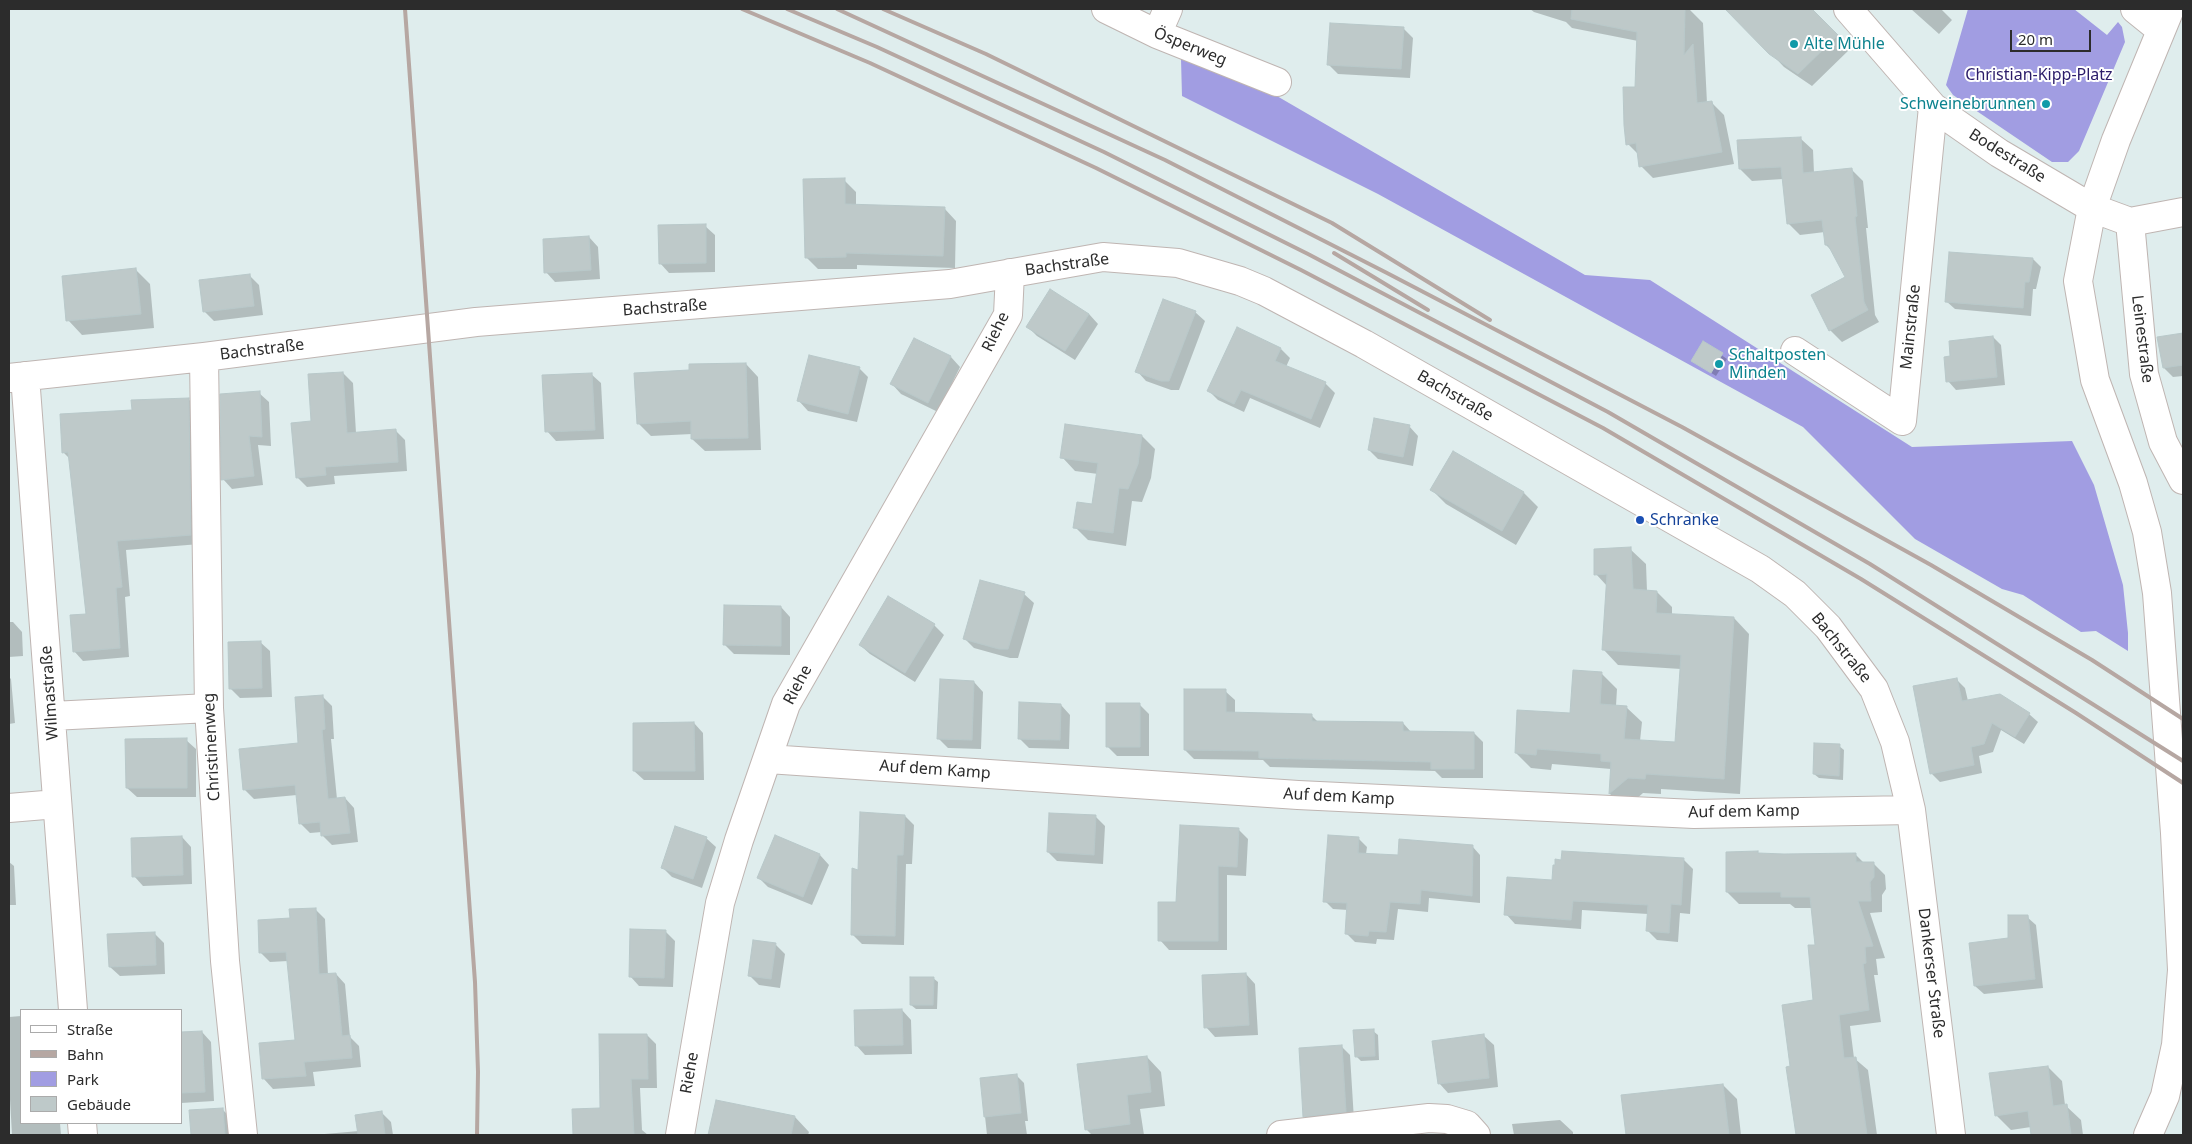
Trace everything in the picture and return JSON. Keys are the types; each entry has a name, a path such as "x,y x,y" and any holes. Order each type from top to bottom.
{"street":[{"name":"Ösperweg","path":"1106,9 1157,34 1277,82"},
{"path":"1157,34 1168,9"},
{"name":"Bodestraße","path":"1848,9 1933,107 1999,153 2092,208 2130,222"},
{"path":"2135,9 2166,19 2116,140 2092,208 2078,281 2095,380 2133,483 2147,532 2156,593 2182,970 2176,1045 2165,1096 2148,1135"},
{"name":"Mainstraße","path":"1795,351 1902,421 1933,107"},
{"path":"2130,222 2183,212"},
{"name":"Leinestraße","path":"2130,222 2144,374 2163,442 2183,480"},
{"name":"Bachstraße","path":"17,377 204,357 476,322 950,284 1103,257 1178,263 1240,281 1264,291 1364,344 1760,570 1795,594 1828,627 1874,689 1896,742 1911,810"},
{"name":"Riehe","path":"680,1135 720,903 739,840 786,704 1008,315 1010,272"},
{"name":"Christinenweg","path":"204,357 209,708 226,961 243,1135"},
{"name":"Wilmastraße","path":"17,377 52,716 73,1009"},
{"path":"52,716 209,708"},
{"name":"Auf dem Kamp","path":"768,759 1298,795 1674,813 1911,810"},
{"path":"9,808 57,804"},
{"name":"Dankerser Straße","path":"1911,810 1951,1135"},
{"path":"1281,1135 1429,1118 1447,1119 1467,1126 1476,1135"}],"green space":[{"name":"Christian-Kipp-Platz","path":"1968,9 2074,9 2107,35 2118,22 2122,27 2125,42 2079,151 2068,162 2052,162 1953,95 1946,85"},
{"path":"1181,59 1270,92 1585,275 1650,280 1912,447 2072,441 2094,485 2123,585 2128,651 2096,631 2081,632 2023,595 2002,589 1915,539 1803,427 1378,194 1182,96"}],"building":[{"path":"1572,9 1685,9 1684,55 1693,44 1697,103 1712,101 1722,152 1639,167 1636,143 1626,145 1623,87 1635,87 1637,32 1571,19"},
{"name":"Alte Mühle","path":"1725,9 1812,9 1838,35 1798,74 1769,54"},
{"path":"1330,23 1404,27 1401,69 1327,65"},
{"path":"1801,137 1803,173 1852,168 1864,302 1868,310 1829,331 1811,295 1845,277 1828,245 1825,245 1822,220 1787,224 1781,167 1739,169 1737,140"},
{"path":"845,178 845,204 945,207 943,256 846,253 846,257 805,258 803,179"},
{"path":"706,224 706,263 659,264 658,225"},
{"path":"589,236 591,270 544,273 543,239"},
{"path":"1949,252 2033,258 2029,282 2025,282 2023,308 1945,302"},
{"path":"136,268 141,314 66,321 62,276"},
{"path":"250,274 254,306 203,312 199,280"},
{"path":"1050,289 1089,314 1065,351 1026,327"},
{"path":"1163,299 1196,311 1169,381 1161,381 1135,372"},
{"path":"1237,327 1281,348 1275,361 1326,382 1311,419 1241,390 1234,404 1207,391"},
{"path":"2183,333 2183,365 2163,368 2157,337"},
{"path":"1993,336 1997,377 1946,382 1944,357 1950,356 1949,341"},
{"path":"914,338 951,356 928,403 890,384"},
{"path":"1703,341 1723,353 1711,373 1691,361"},
{"path":"809,355 860,367 848,414 797,401"},
{"path":"746,363 748,438 691,439 691,421 637,424 634,373 689,370 689,364"},
{"path":"343,372 347,433 396,429 398,462 325,467 326,475 296,478 291,423 311,421 308,374"},
{"path":"592,373 595,430 545,432 542,375"},
{"path":"260,391 262,437 249,436 254,476 221,480 220,394"},
{"path":"189,398 191,535 117,541 122,587 116,588 120,648 73,652 70,615 86,614 68,452 62,453 60,414 132,410 131,400"},
{"path":"1374,418 1410,425 1403,457 1368,450"},
{"path":"1065,424 1142,435 1138,464 1128,489 1119,488 1113,533 1073,528 1077,502 1092,504 1098,463 1060,458"},
{"path":"1453,451 1524,492 1502,531 1430,490"},
{"path":"1631,547 1633,589 1657,591 1656,613 1734,617 1724,779 1646,774 1645,779 1628,778 1609,794 1611,762 1601,761 1601,754 1537,749 1536,755 1515,753 1517,710 1570,713 1573,670 1602,672 1600,704 1627,706 1624,739 1675,742 1681,655 1602,650 1607,574 1594,575 1594,549"},
{"path":"980,580 1025,592 1008,649 999,649 963,639"},
{"path":"888,596 935,624 905,673 859,645"},
{"path":"724,605 781,606 781,646 723,645"},
{"path":"261,641 262,688 229,689 228,642"},
{"path":"1957,678 1962,701 2000,694 2030,713 2015,737 1992,723 1984,744 1971,747 1974,765 1930,774 1913,686"},
{"path":"940,679 974,681 972,740 937,739"},
{"path":"1184,689 1226,689 1226,712 1312,714 1312,721 1403,722 1403,731 1474,732 1474,769 1431,769 1431,762 1259,758 1259,751 1184,750"},
{"path":"323,695 325,729 322,730 328,799 345,797 350,833 321,836 320,822 299,824 295,785 243,790 239,749 298,743 295,697"},
{"path":"1019,702 1061,704 1060,740 1018,739"},
{"path":"1106,703 1140,703 1140,747 1106,747"},
{"path":"694,722 695,771 633,771 633,723"},
{"path":"187,738 187,788 126,788 125,739"},
{"path":"1814,743 1840,744 1839,776 1813,774"},
{"path":"860,812 905,815 903,855 897,855 895,936 851,935 852,868 858,870"},
{"path":"1049,813 1096,815 1094,855 1047,852"},
{"path":"1180,825 1239,828 1237,867 1218,866 1218,941 1158,941 1158,902 1176,902"},
{"path":"675,826 707,837 693,879 661,868"},
{"path":"775,835 820,854 803,897 757,878"},
{"path":"1328,835 1359,837 1358,853 1398,855 1399,839 1473,845 1472,896 1421,890 1420,904 1390,902 1386,932 1369,931 1368,936 1345,934 1347,903 1323,902"},
{"path":"182,836 183,875 132,877 131,838"},
{"path":"1562,851 1684,858 1681,905 1671,904 1669,933 1646,931 1648,905 1573,901 1571,920 1504,915 1507,877 1552,880 1555,859 1561,860"},
{"path":"1758,851 1758,853 1784,854 1856,853 1856,862 1874,862 1874,877 1870,882 1871,901 1858,901 1873,946 1865,947 1866,963 1863,964 1869,1010 1839,1015 1844,1058 1856,1057 1867,1135 1796,1135 1786,1067 1790,1066 1782,1005 1813,1000 1808,945 1815,945 1810,897 1781,897 1781,892 1726,892 1726,852"},
{"path":"316,908 319,974 336,973 342,1036 350,1035 352,1058 304,1062 306,1076 262,1079 259,1043 295,1040 286,952 259,953 258,920 290,918 289,909"},
{"path":"2008,915 2028,915 2035,979 1974,986 1969,943 2008,938"},
{"path":"630,929 666,930 664,978 629,977"},
{"path":"155,932 156,965 109,967 107,934"},
{"path":"753,940 776,943 771,979 748,976"},
{"path":"1246,973 1249,1025 1204,1028 1202,975"},
{"path":"910,977 934,977 933,1005 910,1005"},
{"path":"902,1009 903,1045 855,1046 854,1010"},
{"path":"1374,1029 1375,1056 1355,1057 1353,1030"},
{"path":"202,1031 205,1092 182,1093 182,1032"},
{"path":"599,1034 647,1034 648,1079 631,1079 634,1135 573,1135 572,1109 600,1108"},
{"path":"1484,1034 1489,1078 1438,1084 1432,1041"},
{"path":"1342,1045 1346,1112 1303,1117 1299,1048"},
{"path":"1147,1056 1151,1092 1127,1095 1130,1124 1085,1130 1077,1064"},
{"path":"2048,1066 2053,1106 2067,1104 2071,1135 2031,1135 2028,1111 1995,1116 1989,1073"},
{"path":"1017,1074 1021,1113 984,1117 980,1078"},
{"path":"1723,1084 1729,1135 1626,1135 1621,1095"},
{"path":"716,1100 795,1116 791,1135 708,1135"},
{"path":"223,1108 225,1135 191,1135 189,1110"},
{"path":"382,1111 385,1135 358,1135 355,1115"}],"railway":[{"path":"405,9 475,982 478,1072 477,1135"},
{"path":"742,9 870,63 1096,168 1301,270 1603,428 1861,579 2076,713 2183,783"},
{"path":"787,9 877,47 1104,152 1308,254 1608,412 1870,564 2183,761"},
{"path":"837,9 1165,160 1682,427 1931,565 2092,660 2183,719"},
{"path":"883,9 986,54 1332,223 1490,320"},
{"path":"1334,253 1428,310"}],"place":[{"name":"Alte Mühle","path":"1794,44"},
{"name":"Schweinebrunnen","path":"2046,104"},
{"name":"Schaltposten Minden","path":"1719,364"},
{"name":"Schranke","path":"1640,520"}]}
